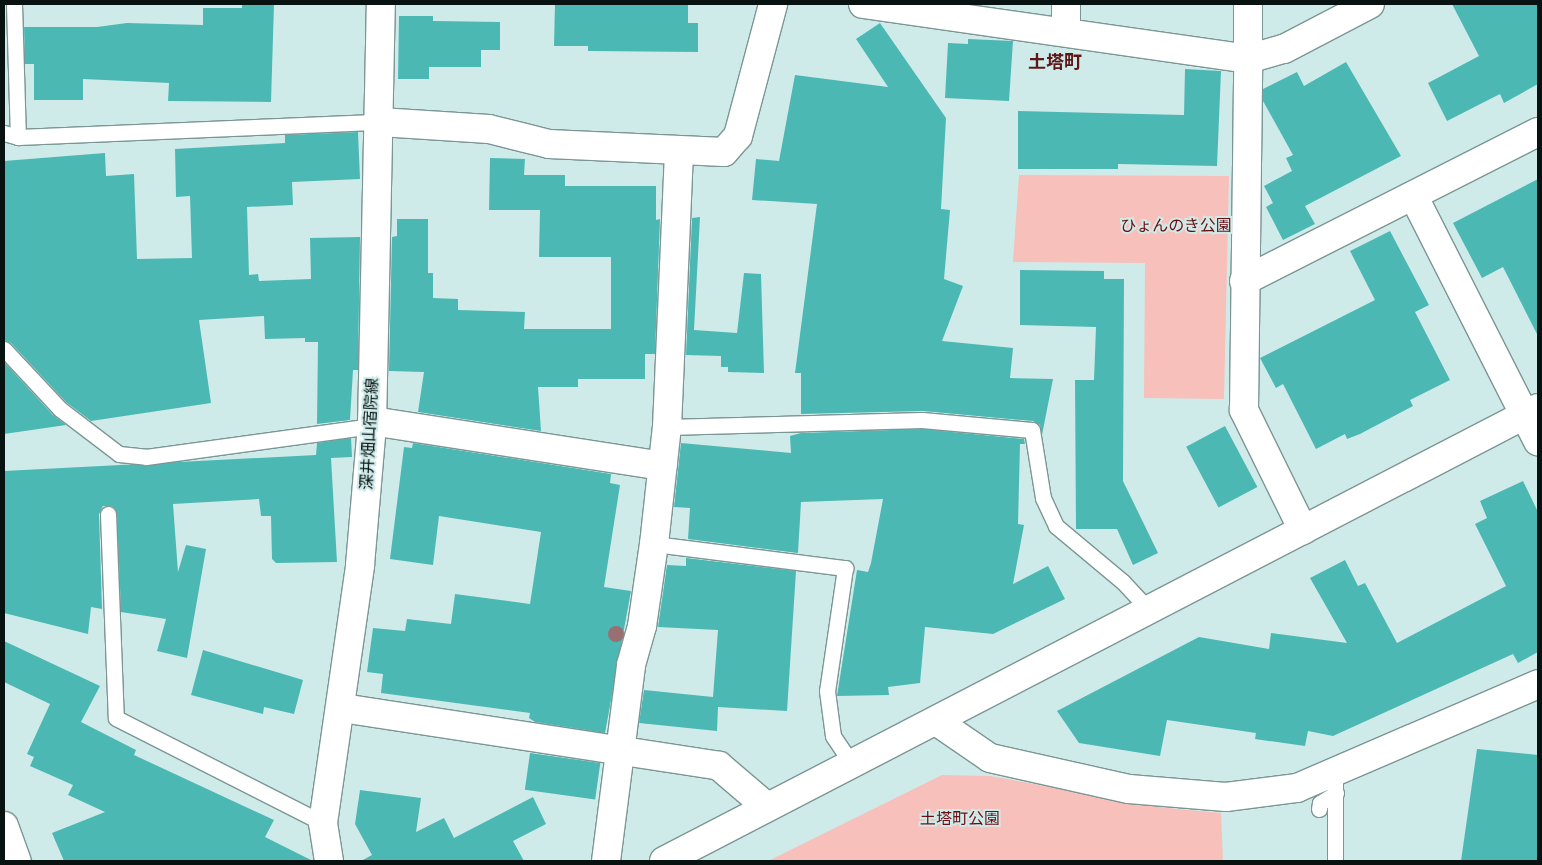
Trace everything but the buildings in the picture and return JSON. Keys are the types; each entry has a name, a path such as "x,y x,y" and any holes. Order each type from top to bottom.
{"street":[{"name":"深井畑山宿院線","path":"329,861 323,823 342,708 372,424 380,122 381,4"},
{"path":"380,122 489,129 549,144 724,152 738,136 773,4"},
{"path":"863,4 1248,59 1284,49 1370,4"},
{"path":"1066,4 1066,32"},
{"path":"1248,4 1244,410 1303,530"},
{"path":"1244,281 1414,197 1538,132"},
{"path":"606,861 618,752 654,544 663,466 667,427 679,150"},
{"path":"1414,197 1531,412 1538,441"},
{"path":"664,861 1531,412"},
{"path":"372,424 663,466"},
{"path":"936,721 990,758 1060,776 1176,795 1226,797 1335,783 1538,684"},
{"path":"342,708 618,752 719,766 767,807"},
{"path":"4,826 17,861"}],"lane":[{"path":"14,4 11,135 380,122"},
{"path":"4,349 60,409 119,454 146,457 372,424"},
{"path":"667,427 922,420 1032,430 1043,498 1056,526 1123,582 1150,611"},
{"path":"108,514 116,718 323,823"},
{"path":"654,544 845,568 827,691 833,736 851,763"},
{"path":"1318,808 1335,783"},
{"path":"1335,783 1336,861"}],"green space":[{"name":"ひょんのき公園","path":"1019,175 1229,176 1224,399 1144,398 1145,263 1013,262"},
{"name":"土塔町公園","path":"942,775 990,776 1168,808 1221,813 1223,861 768,861"}],"district":[{"name":"土塔町","path":"1055,61"}]}
